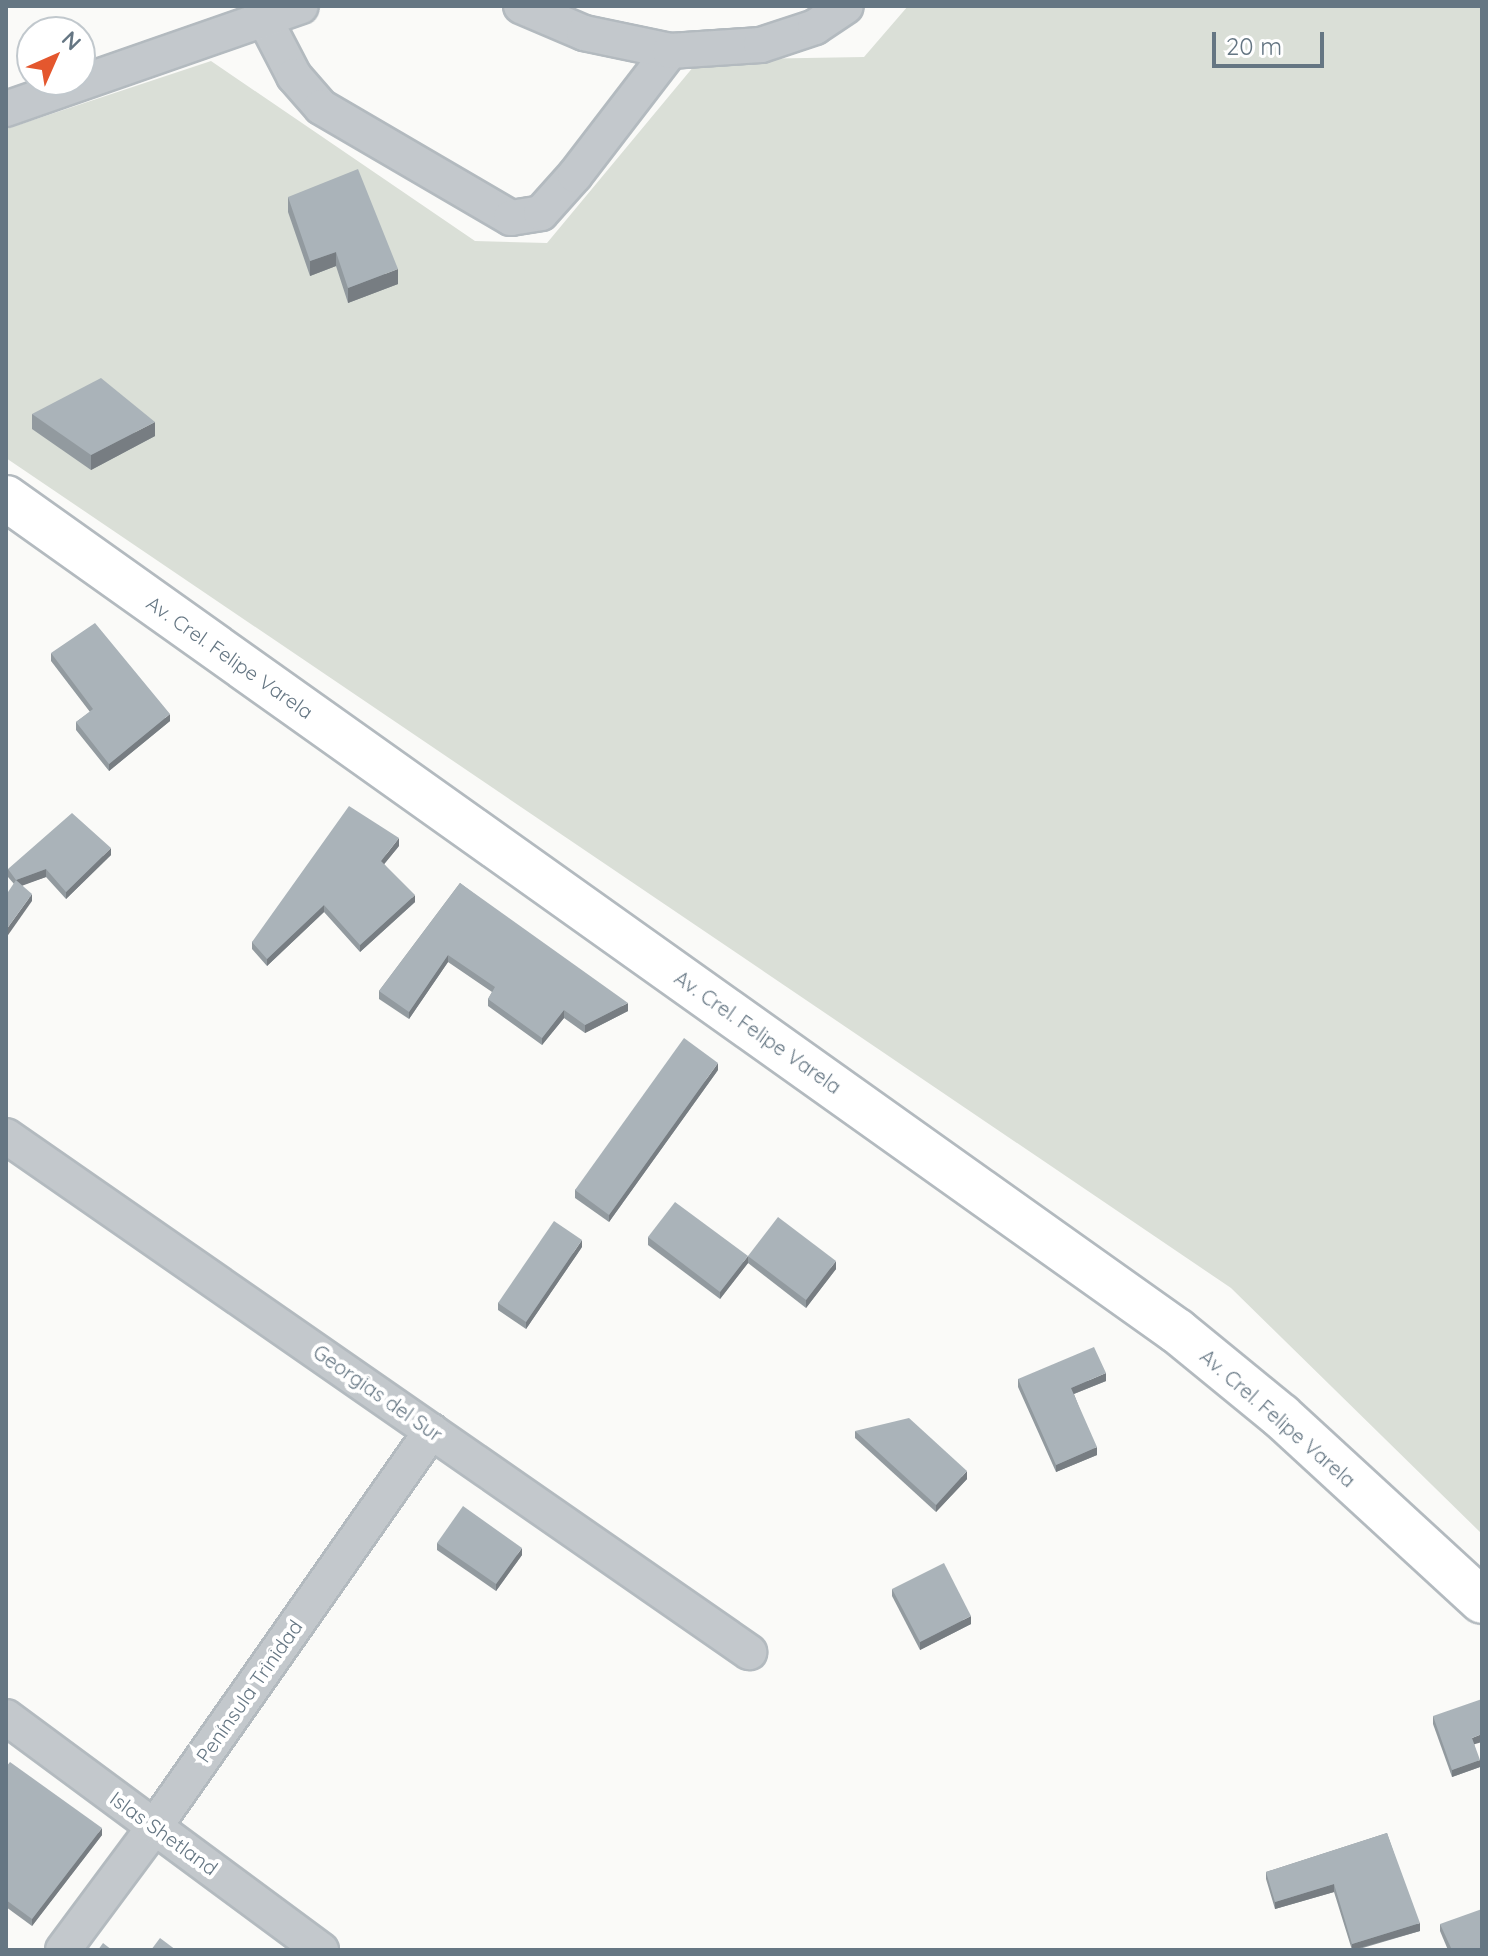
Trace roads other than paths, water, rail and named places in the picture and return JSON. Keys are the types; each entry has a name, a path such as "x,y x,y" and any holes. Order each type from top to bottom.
{"main road":[{"name":"Av. Crel. Felipe Varela","path":"6,498 1177,1331 1281,1416 1482,1601"}],"street":[{"path":"6,109 268,13 301,6"},
{"path":"521,6 584,33 670,51 761,45 815,27 846,6"},
{"path":"268,13 294,76 321,107 511,218 541,213 575,175 670,51"},
{"name":"Georgias del Sur","path":"6,1136 749,1652"},
{"name":"Península Trinidad","path":"63,1950 155,1826 432,1431"},
{"name":"Islas Shetland","path":"6,1717 321,1950"}]}
